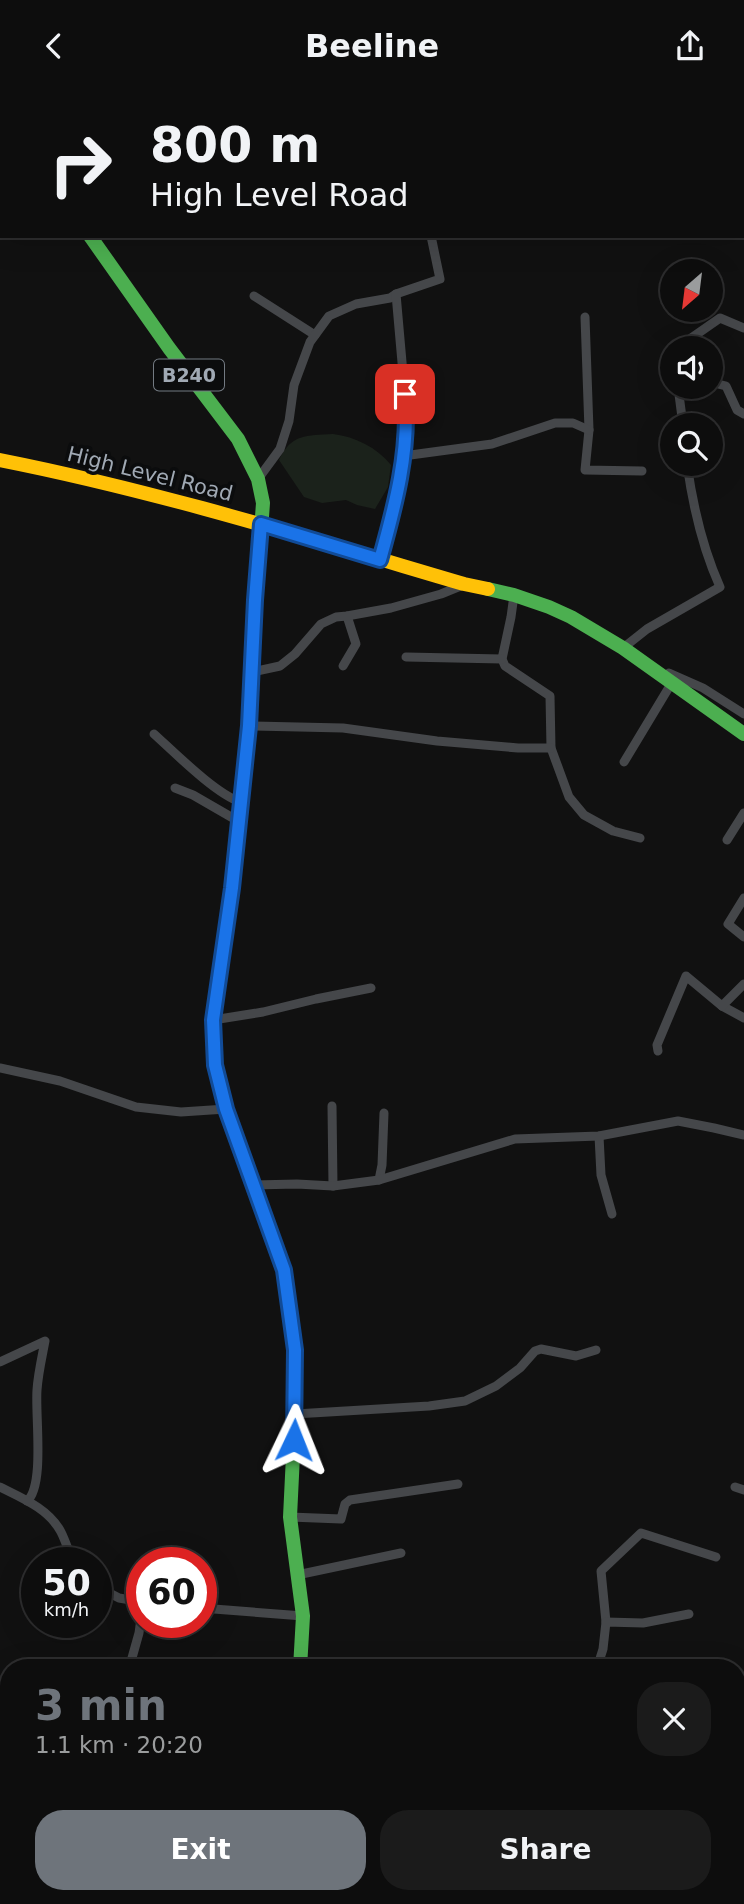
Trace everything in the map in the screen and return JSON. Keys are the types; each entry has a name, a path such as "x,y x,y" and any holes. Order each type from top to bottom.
{"main road":[{"name":"B240","path":"91,238 169,348 238,439 258,479 263,503 249,726 232,888 213,1020 215,1065 226,1109 284,1270 295,1350 290,1517 303,1616 301,1659"},
{"name":"High Level Road","path":"0,460 61,472 261,524 549,607 571,617 628,652 744,734"}],"street":[{"path":"258,479 280,449 289,421 294,385 315,335 329,316 356,304 390,298 440,279 431,238"},
{"path":"380,560 400,479 407,419 396,294"},
{"path":"254,296 315,335"},
{"path":"585,317 589,430 585,470 642,471"},
{"path":"694,336 720,319 744,328"},
{"path":"723,385 726,386 737,410 744,414"},
{"path":"403,456 492,444 555,423 573,423 589,430"},
{"path":"689,476 695,515 707,558 720,587 647,629 628,652 703,688 744,714"},
{"path":"252,672 280,666 295,655 321,624 336,617 391,608 441,594 464,584"},
{"path":"514,595 502,659 505,666 550,696 551,748 569,797 584,815 613,831 639,838"},
{"path":"343,666 356,644 346,616"},
{"path":"405,657 502,659"},
{"path":"624,762 671,684"},
{"path":"249,726 343,727 436,741 551,748"},
{"path":"154,734 200,775 232,800 241,802"},
{"path":"175,788 193,795 238,821"},
{"path":"727,840 744,813"},
{"path":"744,898 728,924 744,937"},
{"path":"658,1051 657,1045 686,977 722,1006 744,1018"},
{"path":"722,1006 744,984"},
{"path":"213,1020 263,1012 370,988"},
{"path":"0,1068 60,1081 136,1107 181,1112 226,1109"},
{"path":"332,1106 333,1186"},
{"path":"379,1180 384,1113"},
{"path":"253,1185 333,1186 379,1180 514,1139 599,1136 678,1121 744,1135"},
{"path":"599,1136 601,1175 612,1214"},
{"path":"0,1362 45,1341 37,1390 37,1479 33,1496 27,1501"},
{"path":"295,1414 429,1406 465,1401 496,1386 520,1368 535,1351 541,1349 576,1356 596,1350"},
{"path":"290,1517 341,1519 345,1504 350,1500 457,1484"},
{"path":"0,1487 41,1509 53,1520 67,1547"},
{"path":"600,1659 606,1622 601,1571 641,1533 716,1557"},
{"path":"296,1575 401,1553"},
{"path":"217,1609 303,1616"},
{"path":"606,1622 643,1623 689,1614"},
{"path":"132,1659 138,1638"}],"shaded area":[{"path":"333,434 365,444 391,465 388,487 375,509 346,500 322,503 304,497 279,460 295,440"}],"traffic: fast":[{"path":"91,238 169,348 238,439 258,479 263,503 253,639"},
{"path":"488,589 514,595 571,617 623,648 744,734"},
{"path":"224,1100 284,1270 290,1306 295,1350 290,1517 303,1616 301,1659"}],"traffic: slow":[{"path":"0,460 175,501 488,589"},
{"path":"224,1100 215,1065 213,1020 232,888 249,726 253,639"}],"route":[{"path":"294,1440 295,1350 284,1270 226,1109 215,1065 213,1020 232,888 249,726 261,524 380,560 400,479 407,419 405,394"}]}
